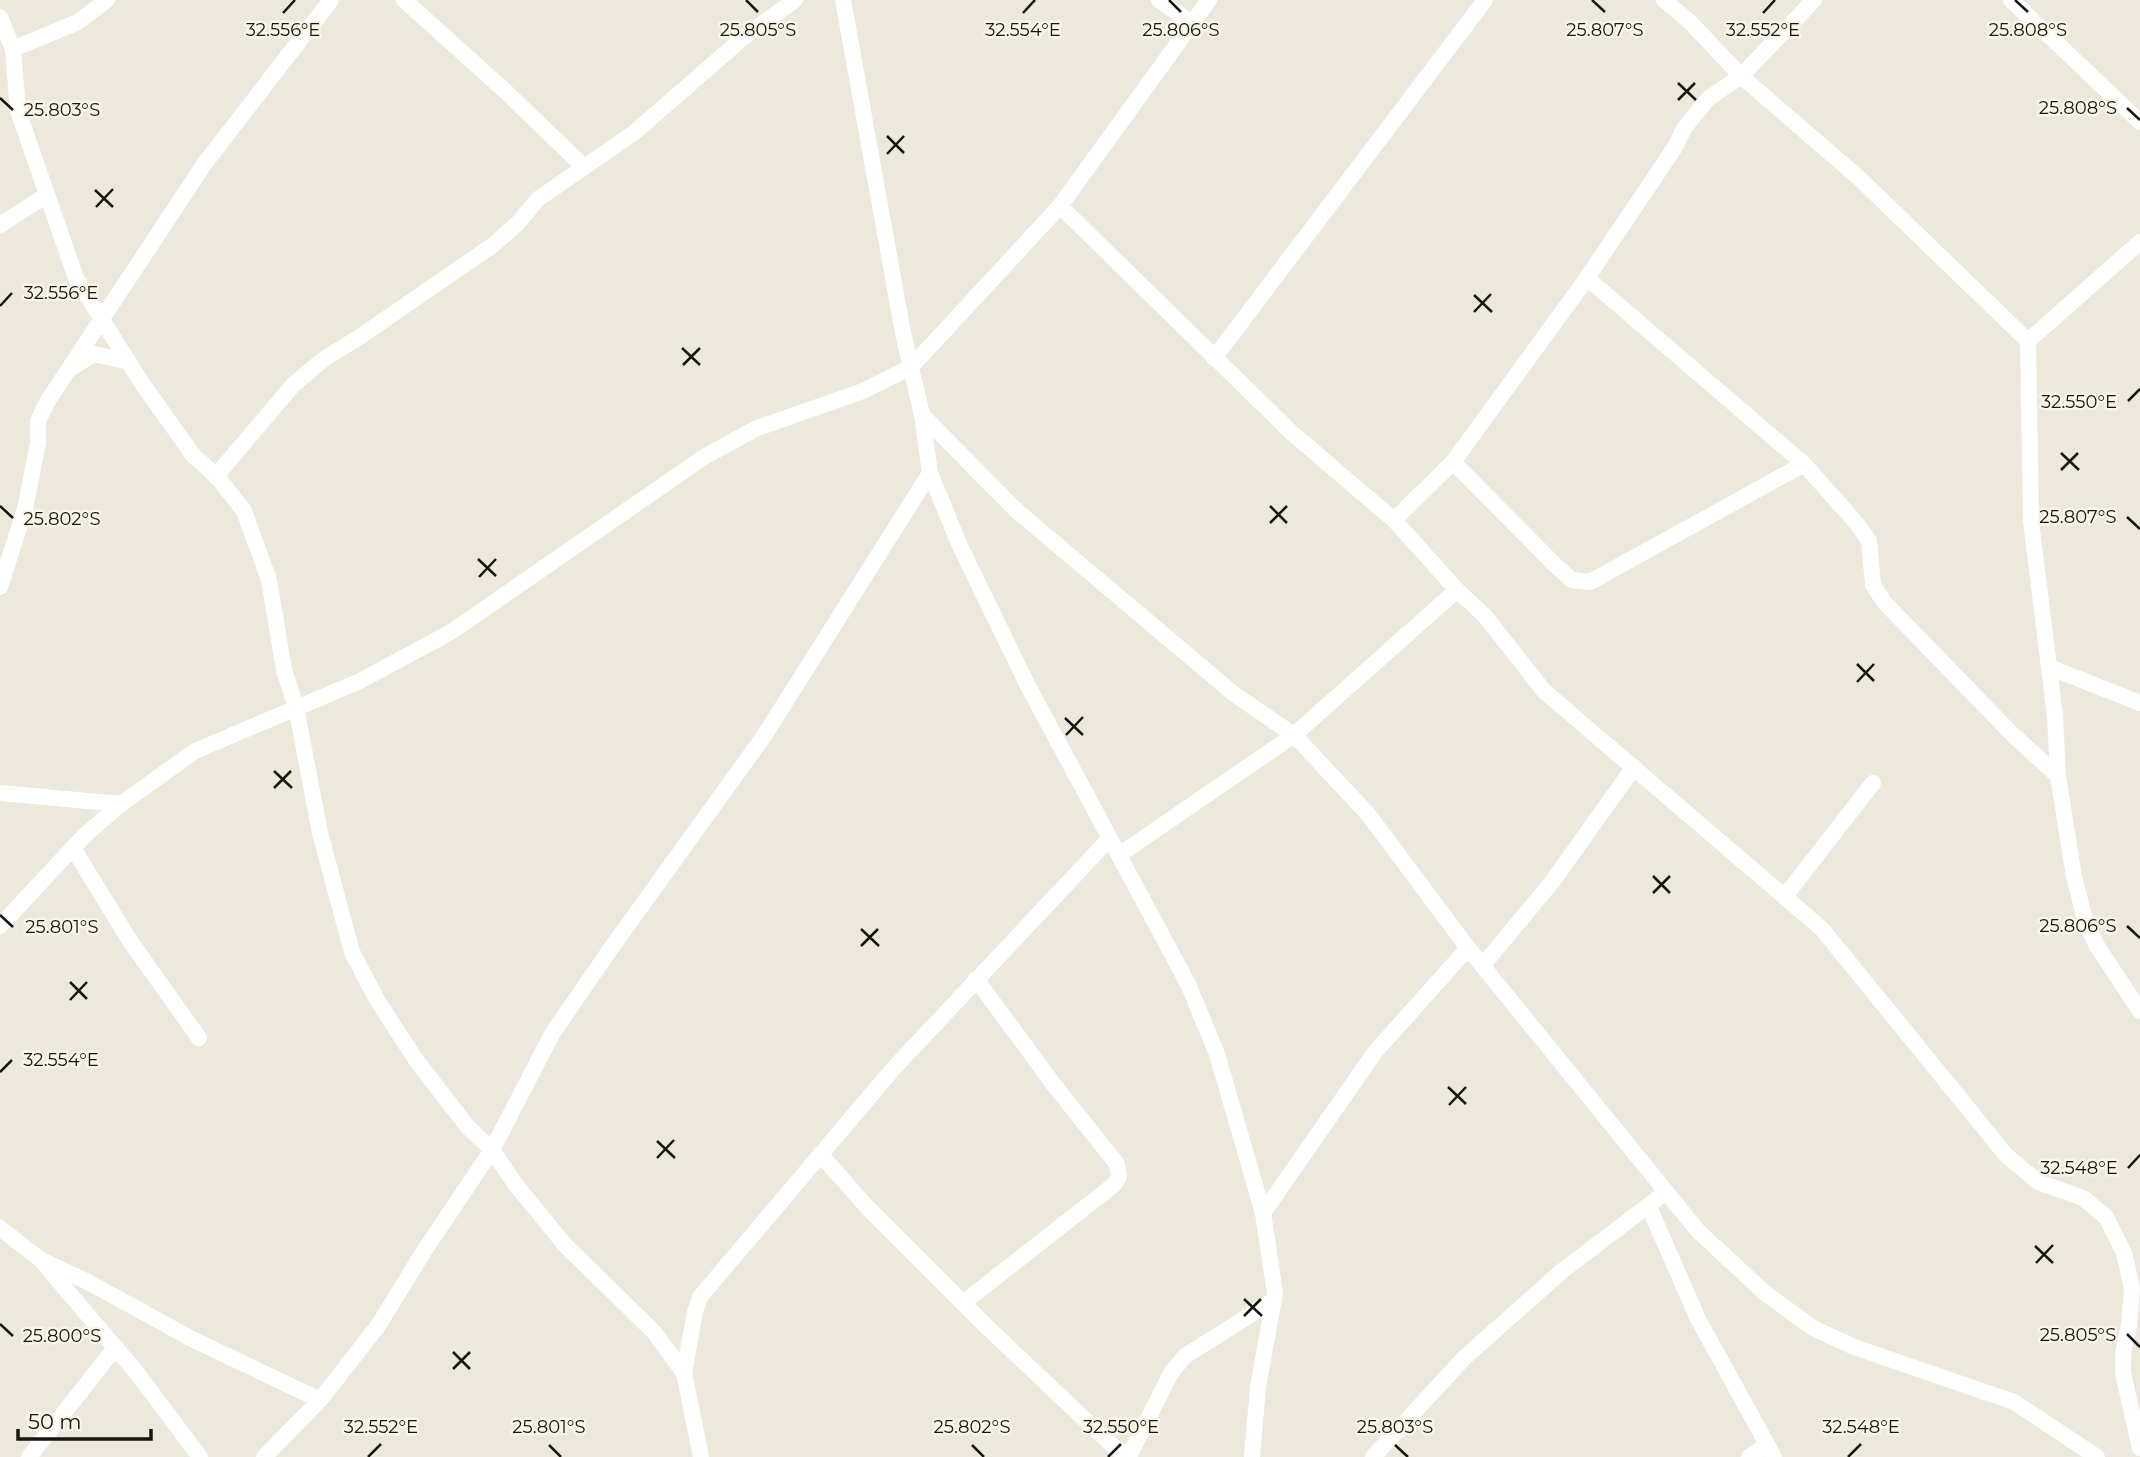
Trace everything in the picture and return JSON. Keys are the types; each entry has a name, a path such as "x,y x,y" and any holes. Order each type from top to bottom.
{"street":[{"path":"13,49 78,22 107,0"},
{"path":"0,587 25,509 38,443 37,421 47,402 205,163 331,0"},
{"path":"404,0 583,166"},
{"path":"216,476 293,385 324,359 493,245 518,223 538,199 635,132 744,37 795,0"},
{"path":"843,0 922,415 930,473 960,546 1015,659 1188,984 1212,1042 1263,1213 1275,1293 1258,1387 1252,1457"},
{"path":"1159,0 1193,24"},
{"path":"0,926 73,848 121,804 195,751 360,681 451,632 704,457 755,429 863,390 911,367 1060,206 1209,0"},
{"path":"1214,358 1485,0"},
{"path":"1664,0 1691,23 1741,76 1859,178 2028,341 2031,521 2049,667 2058,776 2074,877 2086,922 2097,946 2140,1011"},
{"path":"1394,520 1453,462 1587,278 1675,147 1685,127 1709,98 1741,76 1814,0"},
{"path":"2011,0 2140,122"},
{"path":"1,22 13,49 18,111 75,278 193,454 216,476 244,511 269,580 284,670 296,707 320,833 352,952 377,1000 416,1060 467,1126 492,1150 516,1185 565,1245 654,1332 684,1373"},
{"path":"0,225 47,195"},
{"path":"1060,206 1292,433 1394,520 1457,590 1485,616 1544,691 1822,929 2006,1155 2038,1182 2083,1198 2106,1217 2124,1253 2132,1288 2129,1326 2123,1353 2123,1373 2140,1448"},
{"path":"2028,341 2140,242"},
{"path":"1587,278 1804,464 1858,525 1868,541 1873,585 1884,602 2011,733 2058,776"},
{"path":"71,368 94,354 129,362"},
{"path":"922,415 1017,512 1234,694 1294,735 1368,814 1468,948 1698,1231 1765,1293 1812,1328 1854,1347 2014,1402 2097,1457"},
{"path":"1453,462 1556,566 1572,580 1590,582 1804,464"},
{"path":"264,1457 320,1400 378,1326 424,1251 492,1150 552,1034 764,736 930,473"},
{"path":"1119,855 1294,735 1457,590"},
{"path":"2049,667 2140,703"},
{"path":"1483,965 1552,882 1634,767"},
{"path":"1785,897 1873,783"},
{"path":"0,793 121,804"},
{"path":"701,1457 684,1373 700,1297 892,1069 1109,839"},
{"path":"73,848 131,941 199,1038"},
{"path":"1263,1213 1375,1052 1468,948"},
{"path":"963,1303 1115,1184 1119,1176 1117,1164 1054,1085 976,979"},
{"path":"820,1154 867,1207 963,1303 1114,1447 1129,1457 1171,1373 1185,1356 1274,1300"},
{"path":"1373,1457 1464,1359 1562,1271 1666,1192"},
{"path":"1649,1207 1698,1319 1770,1451 1749,1457"},
{"path":"0,1228 41,1260 138,1373 200,1457"},
{"path":"41,1260 88,1282 192,1339 320,1400"},
{"path":"29,1457 115,1348"},
{"path":"1099,1457 1114,1447"}]}
